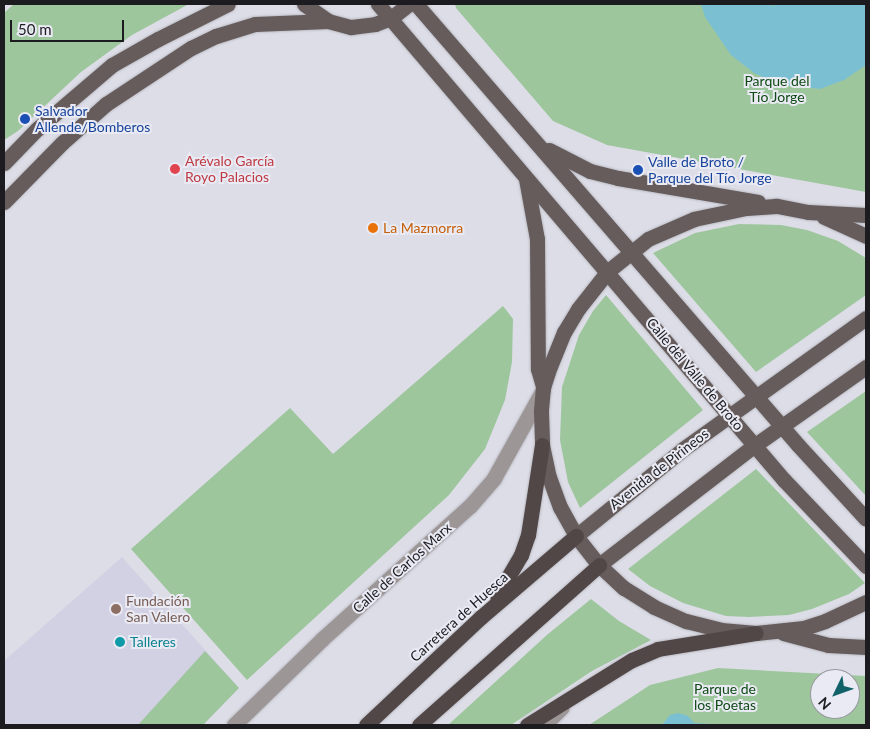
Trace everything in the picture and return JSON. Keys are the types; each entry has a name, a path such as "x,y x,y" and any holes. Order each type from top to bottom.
{"highway":[{"path":"481,617 507,583 528,535 542,445"},
{"name":"Carretera de Huesca","path":"366,725 481,617 576,536"},
{"path":"419,725 600,565"},
{"path":"527,725 632,660 664,647 756,633"}],"main road":[{"path":"4,163 10,151 112,66 158,38 228,4"},
{"path":"304,4 328,21"},
{"name":"Calle del Valle de Broto","path":"378,4 608,271 755,446 866,566"},
{"path":"4,202 62,143 106,104 191,48 216,36 256,24 328,21 351,27 363,27 391,18 409,4"},
{"path":"416,4 541,146 782,427 866,519"},
{"path":"541,146 582,167 611,177 700,190 808,212 839,222 866,236"},
{"name":"Calle del Valle de Broto","path":"526,178 537,239 538,369 543,388"},
{"path":"776,206 730,210 671,227 631,251 608,271 582,303 564,332 543,388 541,412 542,445 549,477 560,507 576,536 600,565 624,588 654,607 686,622 720,630 756,633 779,632 825,622 866,602"},
{"path":"808,212 866,215"},
{"name":"Avenida de Pirineos","path":"576,536 675,454 866,318"},
{"path":"600,565 755,446 866,367"},
{"path":"779,632 828,645 866,647"}],"street":[{"name":"Calle de Carlos Marx","path":"234,725 320,640 470,506 494,478 543,388"},
{"path":"544,725 568,701"}],"shaded area":[{"name":"Fundación San Valero","path":"122,557 239,688 203,725 4,725 4,661"}],"green space":[{"path":"14,4 189,4 132,35 81,72 18,131 4,140 4,13"},
{"name":"Parque del Tío Jorge","path":"455,4 866,4 866,192 607,145 553,121 456,8"},
{"path":"739,224 781,225 807,230 838,241 866,258 866,295 756,372 653,253 695,233"},
{"path":"606,295 703,410 580,508 568,482 560,440 562,387 579,335 593,311"},
{"path":"503,306 513,319 512,362 505,400 485,449 449,495 247,680 131,549 290,408 333,454"},
{"path":"866,391 866,496 807,432"},
{"path":"756,469 865,583 849,594 812,609 789,615 726,616 683,603 650,586 628,569"},
{"path":"591,599 619,621 651,640 592,671 511,725 448,725 548,634"},
{"path":"205,651 239,688 203,725 138,725"},
{"name":"Parque de los Poetas","path":"718,668 810,673 810,719 860,719 860,676 866,676 866,725 589,725 650,685"}],"water":[{"path":"701,4 766,4 774,6 776,4 866,4 866,65 844,80 820,89 778,84 754,73 731,55 705,17"},
{"path":"678,713 688,716 694,723 724,725 662,725 670,715"}],"place":[{"name":"Salvador Allende/Bomberos","path":"25,119"},
{"name":"Arévalo García Royo Palacios","path":"175,169"},
{"name":"Valle de Broto / Parque del Tío Jorge","path":"638,170"},
{"name":"La Mazmorra","path":"373,228"},
{"name":"Fundación San Valero","path":"116,609"},
{"name":"Talleres","path":"120,642"}]}
